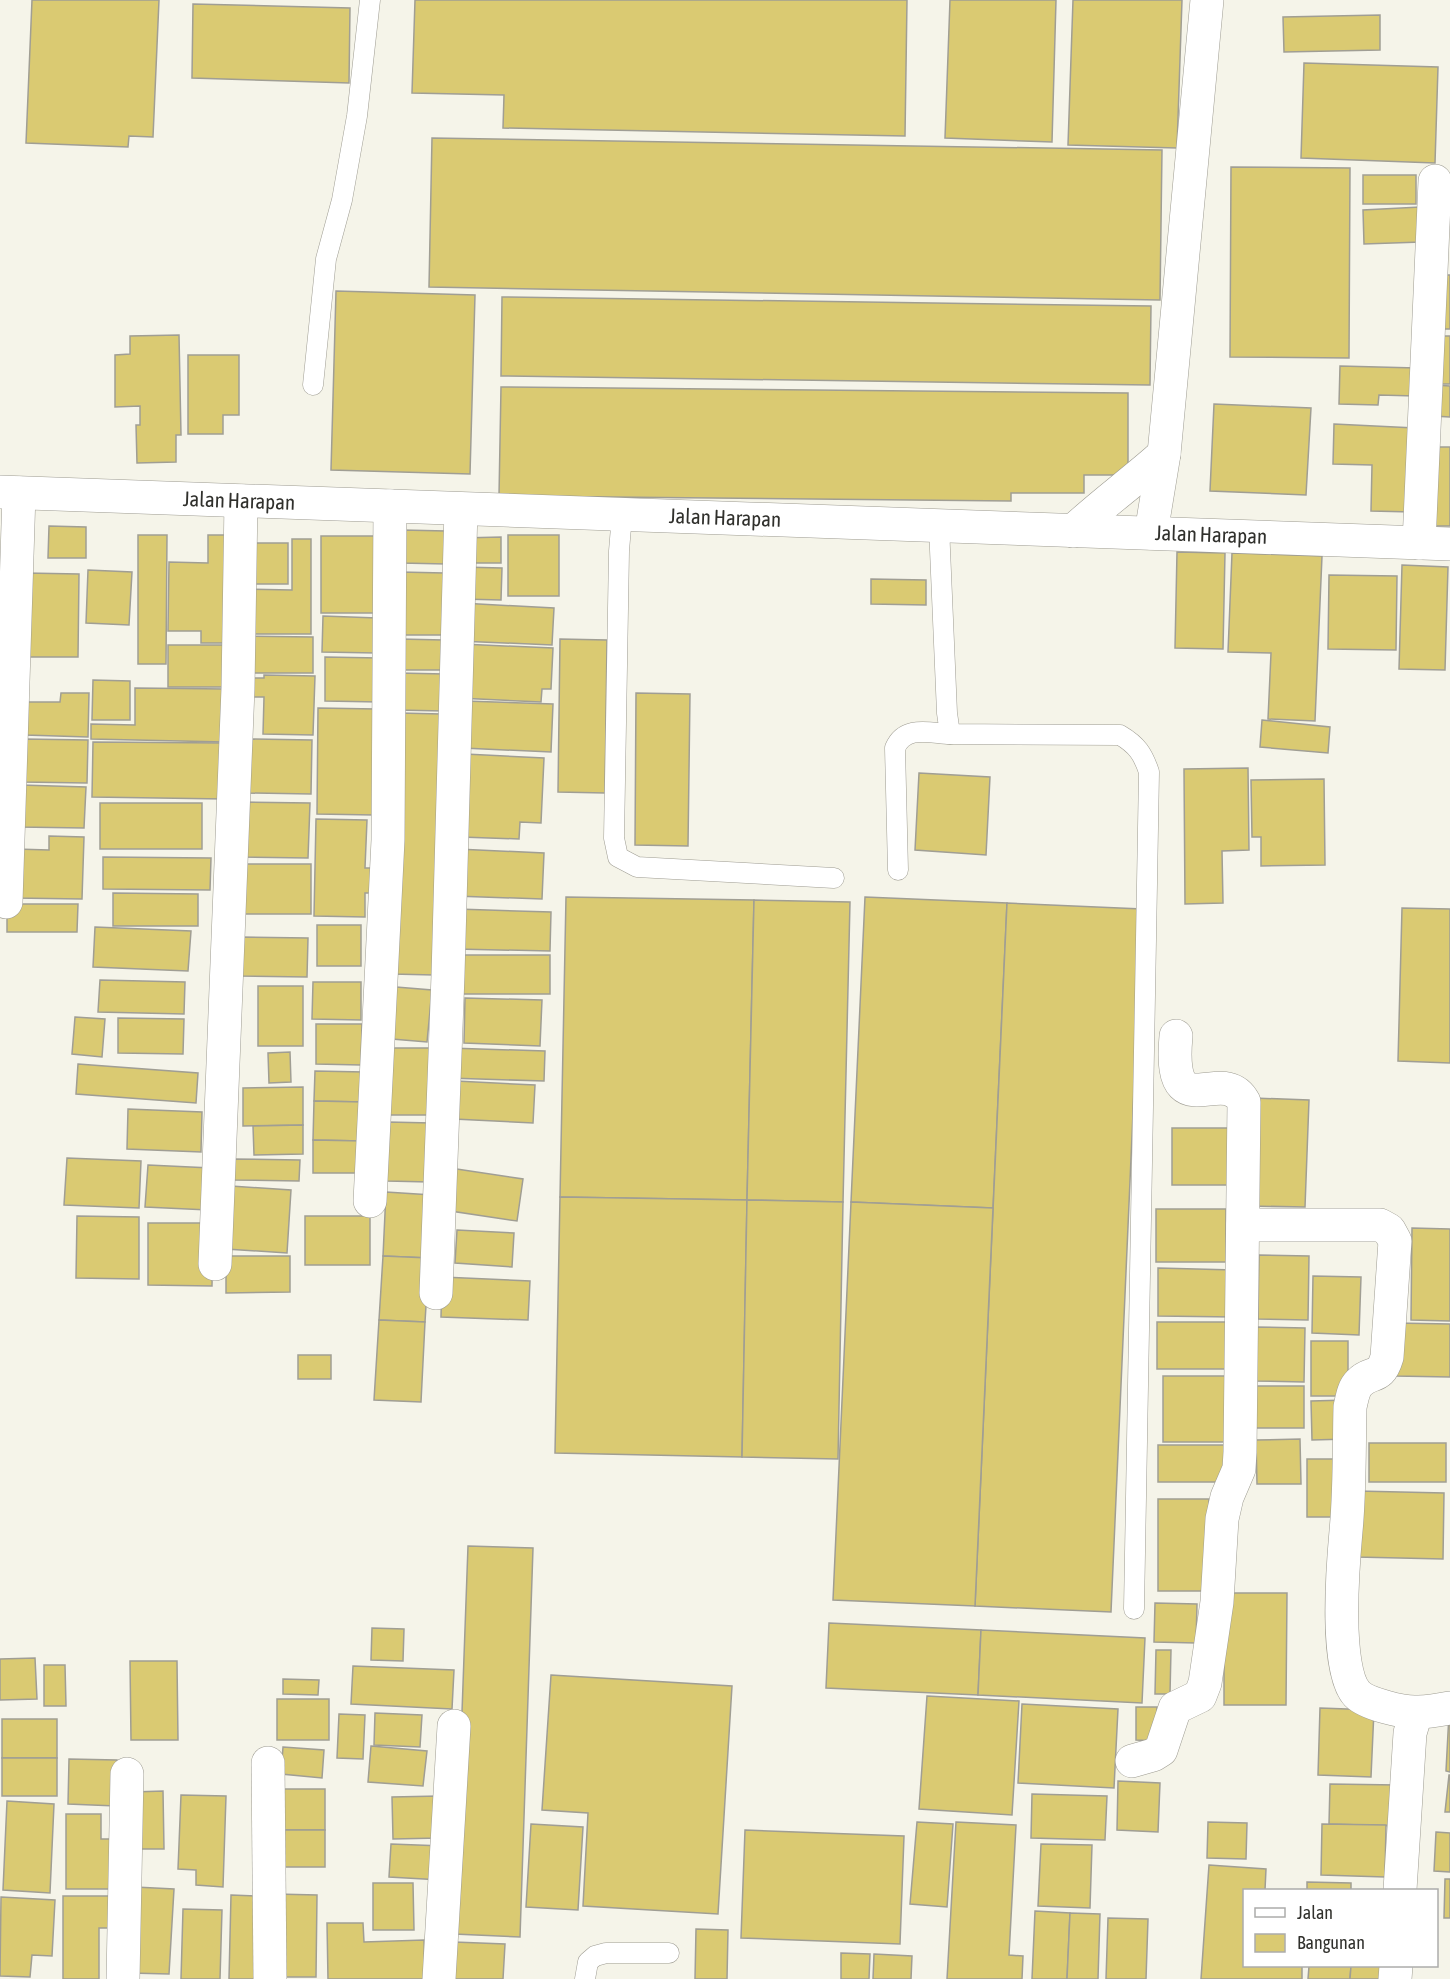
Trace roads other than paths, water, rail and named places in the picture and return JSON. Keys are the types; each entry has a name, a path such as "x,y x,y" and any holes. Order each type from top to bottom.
{"street":[{"path":"1150,533 1164,454 1207,0"},
{"path":"1435,181 1435,544"},
{"path":"1073,531 1164,454"},
{"path":"6,902 9,493"},
{"name":"Jalan Harapan","path":"9,493 1435,544"},
{"path":"215,1264 238,688 241,501"},
{"path":"370,1201 388,840 390,506"},
{"path":"436,1293 448,975 461,509"},
{"path":"1132,1761 1153,1755 1161,1750 1175,1708 1200,1696 1205,1683 1217,1602 1222,1519 1227,1497 1239,1469 1244,1102 1240,1095 1230,1088 1191,1091 1181,1085 1173,1060 1176,1036"},
{"path":"1243,1225 1380,1225 1389,1230 1395,1241 1387,1357 1379,1373 1359,1382 1350,1407 1342,1620 1348,1672 1356,1693 1367,1701 1416,1713 1450,1708"},
{"path":"1400,1889 1408,1752 1410,1732 1416,1713"},
{"path":"439,1979 454,1726"},
{"path":"268,1763 270,1979"},
{"path":"123,1979 127,1774"}],"lane":[{"path":"314,385 326,259 342,200 357,116 370,0"},
{"path":"622,515 614,826 618,857 637,867 834,878"},
{"path":"939,526 947,713 950,734"},
{"path":"898,870 895,748 905,734 1120,735 1136,744 1144,755 1149,772 1134,1609"},
{"path":"585,1979 588,1962 596,1956 606,1953 669,1953"}]}
